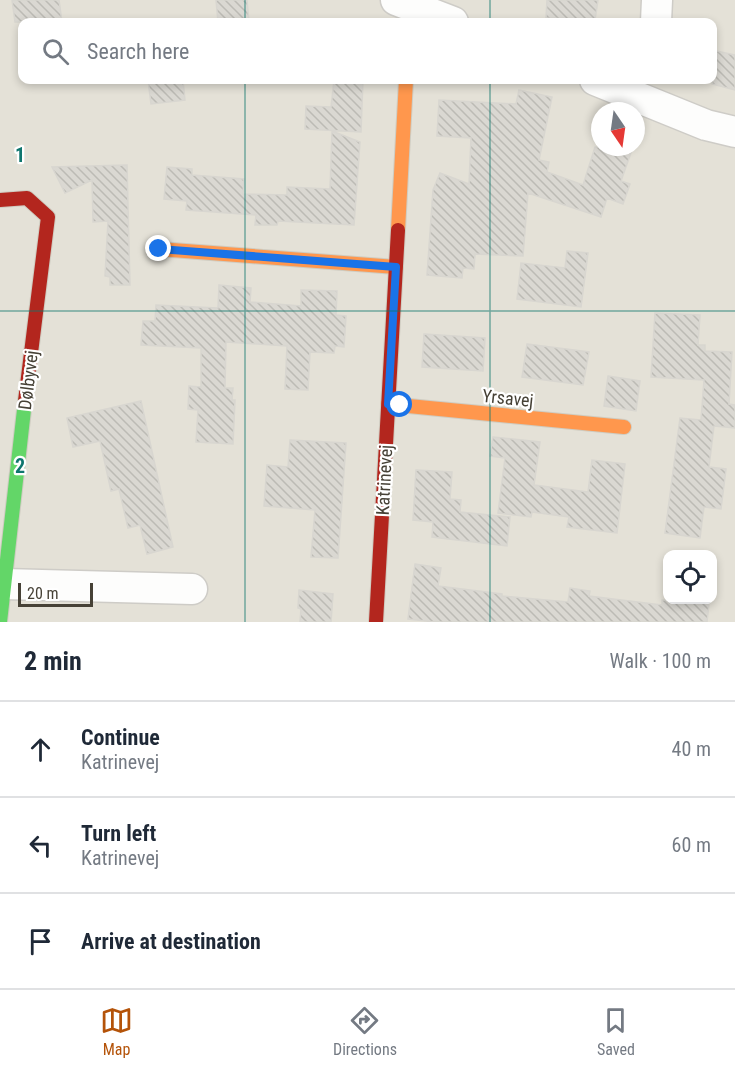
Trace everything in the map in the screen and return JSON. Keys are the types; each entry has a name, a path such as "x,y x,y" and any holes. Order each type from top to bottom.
{"street":[{"path":"656,18 657,0"},
{"path":"407,7 441,18"},
{"name":"Katrinevej","path":"376,622 406,84"},
{"path":"615,84 651,91 706,125 735,132"},
{"name":"Dølbyvej","path":"0,200 27,198 48,217 4,544 4,584 0,622"},
{"path":"159,249 396,267"},
{"name":"Yrsavej","path":"388,404 624,427"},
{"path":"4,584 192,589"}],"shaded area":[{"path":"0,0 735,0 735,622 0,622"}],"building":[{"path":"12,0 59,0 61,18 18,18 18,22 15,22"},
{"path":"216,0 247,0 249,18 218,18"},
{"path":"547,0 598,0 595,18 546,18"},
{"path":"717,51 735,55 735,90 712,84 717,84"},
{"path":"148,84 183,84 185,100 151,104"},
{"path":"334,84 363,84 361,132 305,129 306,106 331,107"},
{"path":"519,90 552,97 539,160 549,162 547,172 583,185 592,156 630,156 621,181 630,184 623,204 607,198 601,217 528,193 523,256 475,254 474,269 463,268 462,278 427,275 433,190 440,173 469,184 471,138 437,136 439,100 516,104"},
{"path":"332,131 360,142 354,225 278,221 277,225 255,225 256,215 186,210 187,201 164,199 167,167 192,169 192,175 244,179 243,194 287,195 287,187 330,189"},
{"path":"127,165 130,285 110,285 110,277 105,276 108,221 93,222 92,180 65,193 52,167"},
{"path":"567,251 588,253 581,307 517,299 521,263 565,268"},
{"path":"219,285 251,288 250,302 301,306 301,290 337,291 336,315 346,316 344,347 335,346 334,353 310,352 308,390 285,389 287,346 226,342 225,388 233,388 232,400 235,400 233,444 196,442 198,410 188,409 189,386 201,387 201,348 141,345 143,321 155,321 156,305 218,308"},
{"path":"655,313 700,315 698,345 705,345 705,351 732,352 729,404 735,405 735,428 714,426 709,467 726,469 721,509 704,507 700,538 665,533 680,418 701,420 704,380 651,377"},
{"path":"424,334 485,338 483,371 422,367"},
{"path":"527,344 589,352 583,385 522,377"},
{"path":"608,376 640,381 636,411 604,406"},
{"path":"141,401 173,547 147,554 140,525 128,528 119,489 111,491 100,441 73,447 67,418"},
{"path":"493,437 540,442 534,485 588,492 592,460 625,464 617,533 567,527 569,517 532,512 531,517 498,513 505,458 490,456"},
{"path":"290,440 346,443 338,558 311,557 315,510 264,506 267,465 288,467"},
{"path":"416,470 452,472 450,499 461,500 460,512 510,517 507,546 432,537 433,522 413,520"},
{"path":"415,564 441,568 438,586 502,594 502,596 568,602 570,588 590,591 589,596 662,605 662,600 663,604 709,604 707,622 435,622 408,619"},
{"path":"299,590 333,594 331,622 300,622"}],"traffic: fast":[{"path":"0,622 25,401"}],"traffic: slow":[{"path":"398,230 406,84"},
{"path":"159,249 396,267"},
{"path":"388,404 624,427"}],"traffic: jam":[{"path":"0,200 27,198 48,217 25,401"},
{"path":"376,622 398,230"}],"route":[{"path":"159,249 396,267 388,404 400,405"}]}
